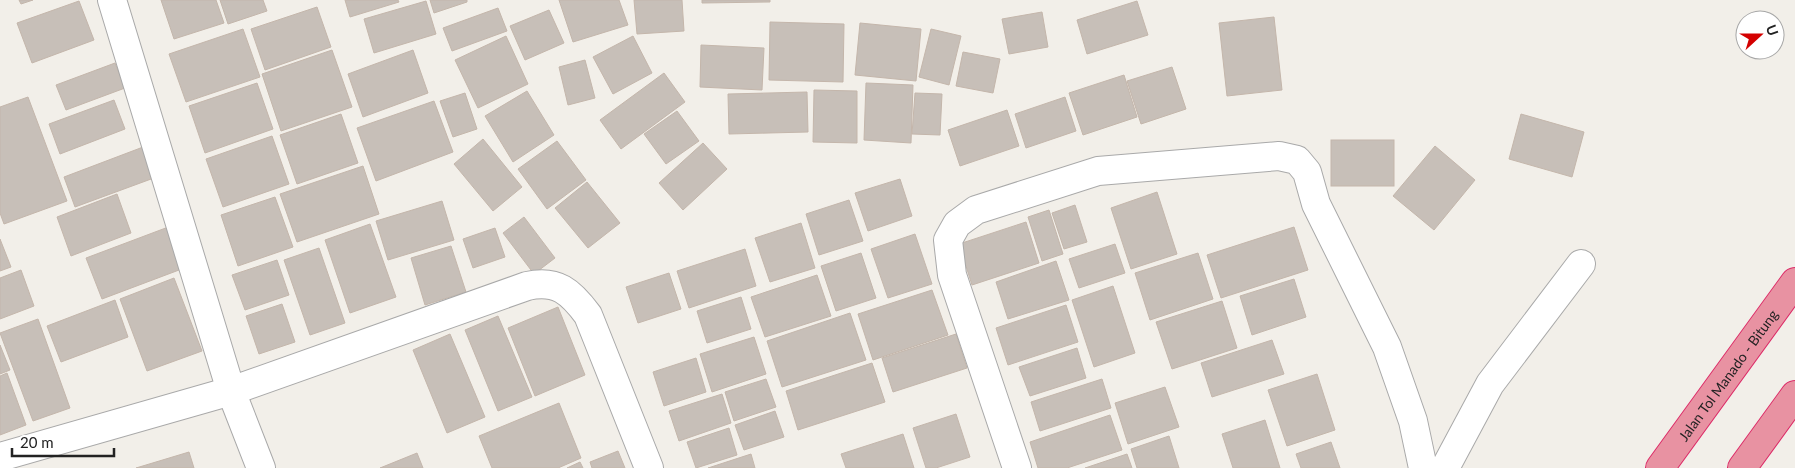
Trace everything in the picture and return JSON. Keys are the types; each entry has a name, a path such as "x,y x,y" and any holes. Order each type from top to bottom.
{"highway":[{"name":"Jalan Tol Manado - Bitung","path":"1660,468 1795,282"},
{"path":"1742,468 1795,395"}],"street":[{"path":"112,0 231,392 260,468"},
{"path":"1017,468 952,275 948,240 957,224 976,210 1098,170 1279,156 1297,160 1307,172 1316,204 1387,347 1413,421 1423,468"},
{"path":"1445,468 1490,384 1581,264"},
{"path":"0,457 231,392 539,283 552,285 575,298 588,315 649,468"}],"building":[{"path":"19,0 33,0 21,4"},
{"path":"161,0 216,0 224,23 174,39"},
{"path":"220,0 263,0 267,11 228,24"},
{"path":"345,0 398,0 399,2 350,17"},
{"path":"430,0 467,0 467,2 434,13"},
{"path":"559,0 619,0 628,25 573,42"},
{"path":"634,0 682,0 684,31 637,34"},
{"path":"702,0 770,0 770,2 702,3"},
{"path":"79,1 94,40 32,63 17,23"},
{"path":"426,1 436,34 374,53 364,19"},
{"path":"1137,1 1148,35 1087,54 1077,20"},
{"path":"317,7 331,47 265,70 251,29"},
{"path":"498,8 507,31 452,51 443,28"},
{"path":"549,10 564,43 525,60 510,26"},
{"path":"1042,12 1048,47 1009,54 1002,19"},
{"path":"1274,17 1282,90 1227,96 1219,23"},
{"path":"770,22 844,24 843,82 769,80"},
{"path":"860,23 921,29 916,81 855,75"},
{"path":"243,29 260,77 186,102 169,54"},
{"path":"931,29 961,36 949,85 919,77"},
{"path":"506,36 528,84 478,108 455,60"},
{"path":"633,36 652,73 613,94 593,57"},
{"path":"701,45 764,48 762,90 700,87"},
{"path":"332,50 352,107 281,131 262,74"},
{"path":"413,50 428,93 363,117 348,74"},
{"path":"963,52 1000,59 993,93 956,86"},
{"path":"585,60 595,98 568,105 559,67"},
{"path":"115,63 125,88 66,110 56,85"},
{"path":"1172,67 1186,109 1141,124 1127,81"},
{"path":"664,73 685,102 621,149 600,120"},
{"path":"1124,75 1137,117 1083,135 1069,93"},
{"path":"257,83 273,129 205,153 189,106"},
{"path":"866,83 913,85 911,143 864,140"},
{"path":"814,90 857,91 857,143 813,142"},
{"path":"527,91 554,135 513,162 485,116"},
{"path":"807,92 808,132 729,134 728,94"},
{"path":"465,93 477,129 453,137 440,101"},
{"path":"915,93 942,94 940,135 912,134"},
{"path":"28,97 67,201 4,224 0,213 0,107"},
{"path":"1065,97 1076,131 1026,148 1015,114"},
{"path":"114,100 125,129 60,154 49,124"},
{"path":"434,101 453,152 376,181 357,128"},
{"path":"1007,110 1019,146 960,166 948,130"},
{"path":"677,111 699,141 666,164 644,134"},
{"path":"341,114 358,163 297,184 280,135"},
{"path":"1521,114 1584,132 1572,177 1509,159"},
{"path":"272,136 289,184 223,207 206,159"},
{"path":"483,139 522,187 493,211 454,164"},
{"path":"1331,140 1394,140 1394,186 1331,186"},
{"path":"557,141 586,180 547,209 518,169"},
{"path":"703,143 727,169 683,210 659,183"},
{"path":"151,144 162,175 75,207 64,177"},
{"path":"1435,146 1475,180 1434,230 1393,196"},
{"path":"363,166 379,214 297,242 280,194"},
{"path":"900,179 912,216 868,231 855,193"},
{"path":"587,182 620,223 588,248 555,208"},
{"path":"1157,192 1177,254 1131,269 1111,208"},
{"path":"117,194 131,233 71,256 57,217"},
{"path":"275,197 293,247 238,266 221,215"},
{"path":"849,200 863,241 819,255 806,214"},
{"path":"442,201 454,240 388,260 376,221"},
{"path":"1075,205 1087,242 1064,249 1052,213"},
{"path":"1049,210 1063,254 1042,261 1028,217"},
{"path":"524,217 555,258 534,274 503,233"},
{"path":"1026,222 1039,263 972,285 959,244"},
{"path":"801,223 815,268 770,282 755,238"},
{"path":"370,224 396,297 350,313 325,240"},
{"path":"171,226 187,267 102,299 86,258"},
{"path":"1294,227 1308,270 1221,298 1207,255"},
{"path":"495,228 505,257 473,268 463,239"},
{"path":"915,234 932,284 888,298 871,249"},
{"path":"0,239 11,267 0,271"},
{"path":"1115,244 1125,273 1079,288 1069,259"},
{"path":"451,246 466,292 425,305 411,258"},
{"path":"319,248 345,323 310,335 284,260"},
{"path":"745,249 756,286 689,308 677,271"},
{"path":"861,253 876,298 836,311 821,266"},
{"path":"1198,253 1213,299 1150,320 1135,273"},
{"path":"277,260 289,295 245,310 232,275"},
{"path":"1056,261 1069,300 1008,319 996,282"},
{"path":"21,270 34,306 0,319 0,278"},
{"path":"669,273 681,309 638,323 626,287"},
{"path":"817,275 831,316 765,337 751,297"},
{"path":"174,278 202,351 147,371 120,299"},
{"path":"1294,279 1306,317 1252,335 1240,296"},
{"path":"1113,286 1135,353 1094,367 1072,300"},
{"path":"932,290 948,335 873,360 858,314"},
{"path":"741,297 751,329 707,343 697,311"},
{"path":"115,300 128,337 61,362 47,326"},
{"path":"1222,301 1237,348 1172,369 1156,322"},
{"path":"282,304 295,342 259,354 246,316"},
{"path":"1066,305 1078,342 1008,365 996,328"},
{"path":"558,307 585,375 535,396 508,328"},
{"path":"850,313 866,360 782,387 767,341"},
{"path":"498,316 532,397 498,411 465,330"},
{"path":"38,319 70,408 33,421 0,333"},
{"path":"450,334 485,417 447,433 413,350"},
{"path":"956,334 967,368 893,392 882,358"},
{"path":"754,337 766,374 712,392 700,354"},
{"path":"1272,340 1284,374 1212,397 1201,363"},
{"path":"0,345 10,370 0,374"},
{"path":"1077,348 1086,378 1030,396 1019,367"},
{"path":"696,358 706,392 664,406 653,372"},
{"path":"872,363 885,402 798,430 786,391"},
{"path":"7,373 26,425 0,435 0,376"},
{"path":"1317,374 1335,430 1287,446 1268,390"},
{"path":"766,379 776,407 734,421 725,392"},
{"path":"1102,379 1111,408 1040,431 1031,402"},
{"path":"1165,387 1179,427 1128,444 1115,403"},
{"path":"722,394 731,423 679,441 669,411"},
{"path":"559,403 581,458 558,468 492,468 479,436"},
{"path":"775,411 784,437 744,450 735,425"},
{"path":"956,414 970,457 936,468 926,468 913,428"},
{"path":"1110,415 1122,450 1067,468 1038,468 1030,442"},
{"path":"1265,420 1280,468 1233,468 1222,434"},
{"path":"729,428 737,455 696,468 687,442"},
{"path":"903,434 914,468 846,468 841,454"},
{"path":"1169,436 1179,468 1137,468 1131,449"},
{"path":"1331,442 1340,468 1301,468 1296,454"},
{"path":"618,451 625,468 592,468 590,462"},
{"path":"189,452 194,468 136,468"},
{"path":"417,453 423,468 380,468"},
{"path":"751,454 755,468 708,468"},
{"path":"1127,454 1132,468 1085,468"},
{"path":"580,462 583,468 567,468"}]}
